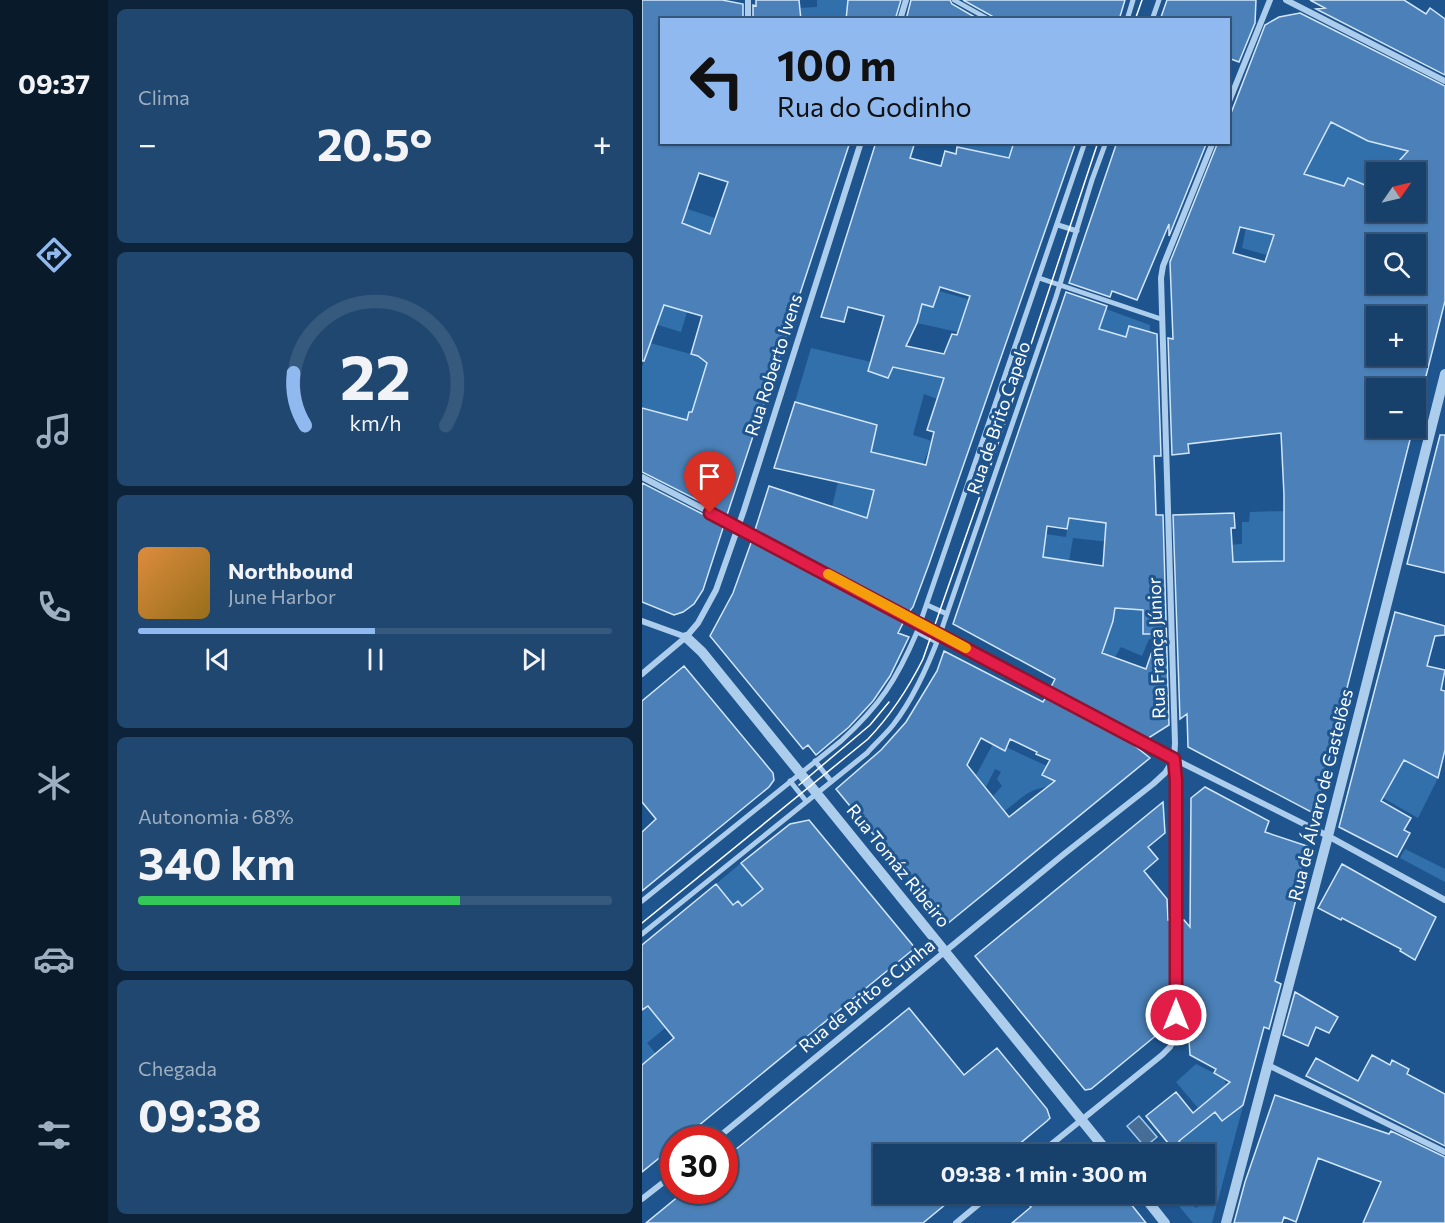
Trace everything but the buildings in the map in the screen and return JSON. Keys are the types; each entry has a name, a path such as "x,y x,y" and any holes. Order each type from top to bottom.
{"street":[{"path":"748,0 748,18"},
{"path":"901,18 906,0"},
{"path":"1128,18 1133,0"},
{"path":"1153,18 1159,0"},
{"path":"1230,99 1270,0"},
{"path":"1286,0 1445,81"},
{"name":"Rua Roberto Ivens","path":"642,674 686,637 706,611 716,591 739,527 860,144"},
{"name":"Rua de Brito Capelo","path":"642,901 801,773 870,714 889,690 907,657 927,605 1084,144"},
{"name":"Rua de Brito Capelo","path":"642,934 867,753 892,726 911,698 928,667 940,634 1060,285 1105,144"},
{"name":"Rua França Júnior","path":"1051,1144 1162,1055 1170,1047 1175,1037 1176,780 1161,278 1212,144"},
{"path":"1058,225 1077,231"},
{"path":"1039,278 1161,318"},
{"name":"Rua de Álvaro de Castelões","path":"1226,1223 1328,836 1445,374"},
{"path":"642,477 1174,759 1328,836 1445,900"},
{"path":"927,605 947,614"},
{"name":"Rua Tomáz Ribeiro","path":"642,621 686,637 702,652 1101,1144"},
{"path":"917,632 937,642"},
{"name":"Rua de Brito e Cunha","path":"732,1126 1153,784 1174,759"},
{"path":"815,761 831,781"},
{"path":"790,782 806,801"},
{"path":"1268,1065 1445,1152"},
{"path":"642,1199 660,1185"},
{"path":"956,1223 979,1204"},
{"path":"1150,1204 1165,1223"}],"lane":[{"path":"954,0 986,18"}],"shaded area":[{"path":"817,0 848,0 846,18 801,18 800,8 817,7"},
{"path":"1340,104 1368,141 1408,151 1398,162 1366,162 1366,186 1348,178 1344,186 1304,174"},
{"path":"959,144 1014,144 1009,158 958,147"},
{"path":"687,209 715,218 710,234 651,212"},
{"path":"1246,228 1274,235 1277,258 1242,248"},
{"path":"939,291 978,302 971,322 962,319 958,332 917,323 922,304 933,307"},
{"path":"642,297 687,312 681,332 642,320"},
{"path":"1106,309 1150,325 1150,332 1129,326 1126,337 1099,329"},
{"path":"650,343 709,359 706,416 689,412 687,420 642,408 642,367"},
{"path":"811,348 871,362 869,371 887,378 893,367 947,379 937,399 924,394 913,435 932,441 923,464 871,452 877,425 795,402"},
{"path":"866,472 884,476 873,497 867,518 832,507 838,482 862,488"},
{"path":"1285,511 1284,578 1271,561 1229,562 1228,545 1242,544 1242,522 1249,522 1250,512"},
{"path":"1104,515 1119,543 1073,538 1069,561 1043,557 1046,534 1066,537 1069,518 1102,522"},
{"path":"1115,608 1159,611 1143,634 1160,634 1160,641 1149,639 1142,656 1121,647 1115,657 1109,655 1090,698 1087,696 1113,621"},
{"path":"993,744 1006,747 1047,766 1061,785 1035,790 1005,811 993,796 1002,786 997,779 1001,772 995,769 986,787 976,775"},
{"path":"1404,760 1438,778 1418,818 1383,798"},
{"path":"1405,849 1445,869 1445,882 1400,858"},
{"path":"741,863 770,898 742,906 733,905 716,884"},
{"path":"648,1006 665,1028 647,1043 656,1054 642,1065 642,1010"},
{"path":"1196,1064 1224,1078 1226,1085 1198,1108 1176,1082"},
{"path":"1247,1091 1212,1223 1193,1223 1179,1206 1192,1204 1196,1208 1202,1204 1215,1204 1215,1144 1176,1144 1215,1112 1223,1121 1234,1111"},
{"path":"1139,1116 1157,1137 1149,1144 1142,1144 1127,1126"}],"tram line":[{"path":"1136,18 1142,0"},
{"path":"642,923 868,739 892,711 911,681 923,659 997,447 1097,144"},
{"path":"799,785 870,725 889,702"}],"slow traffic":[{"path":"828,574 966,648"}],"route":[{"path":"710,513 1174,759 1176,780 1176,1015"}]}
